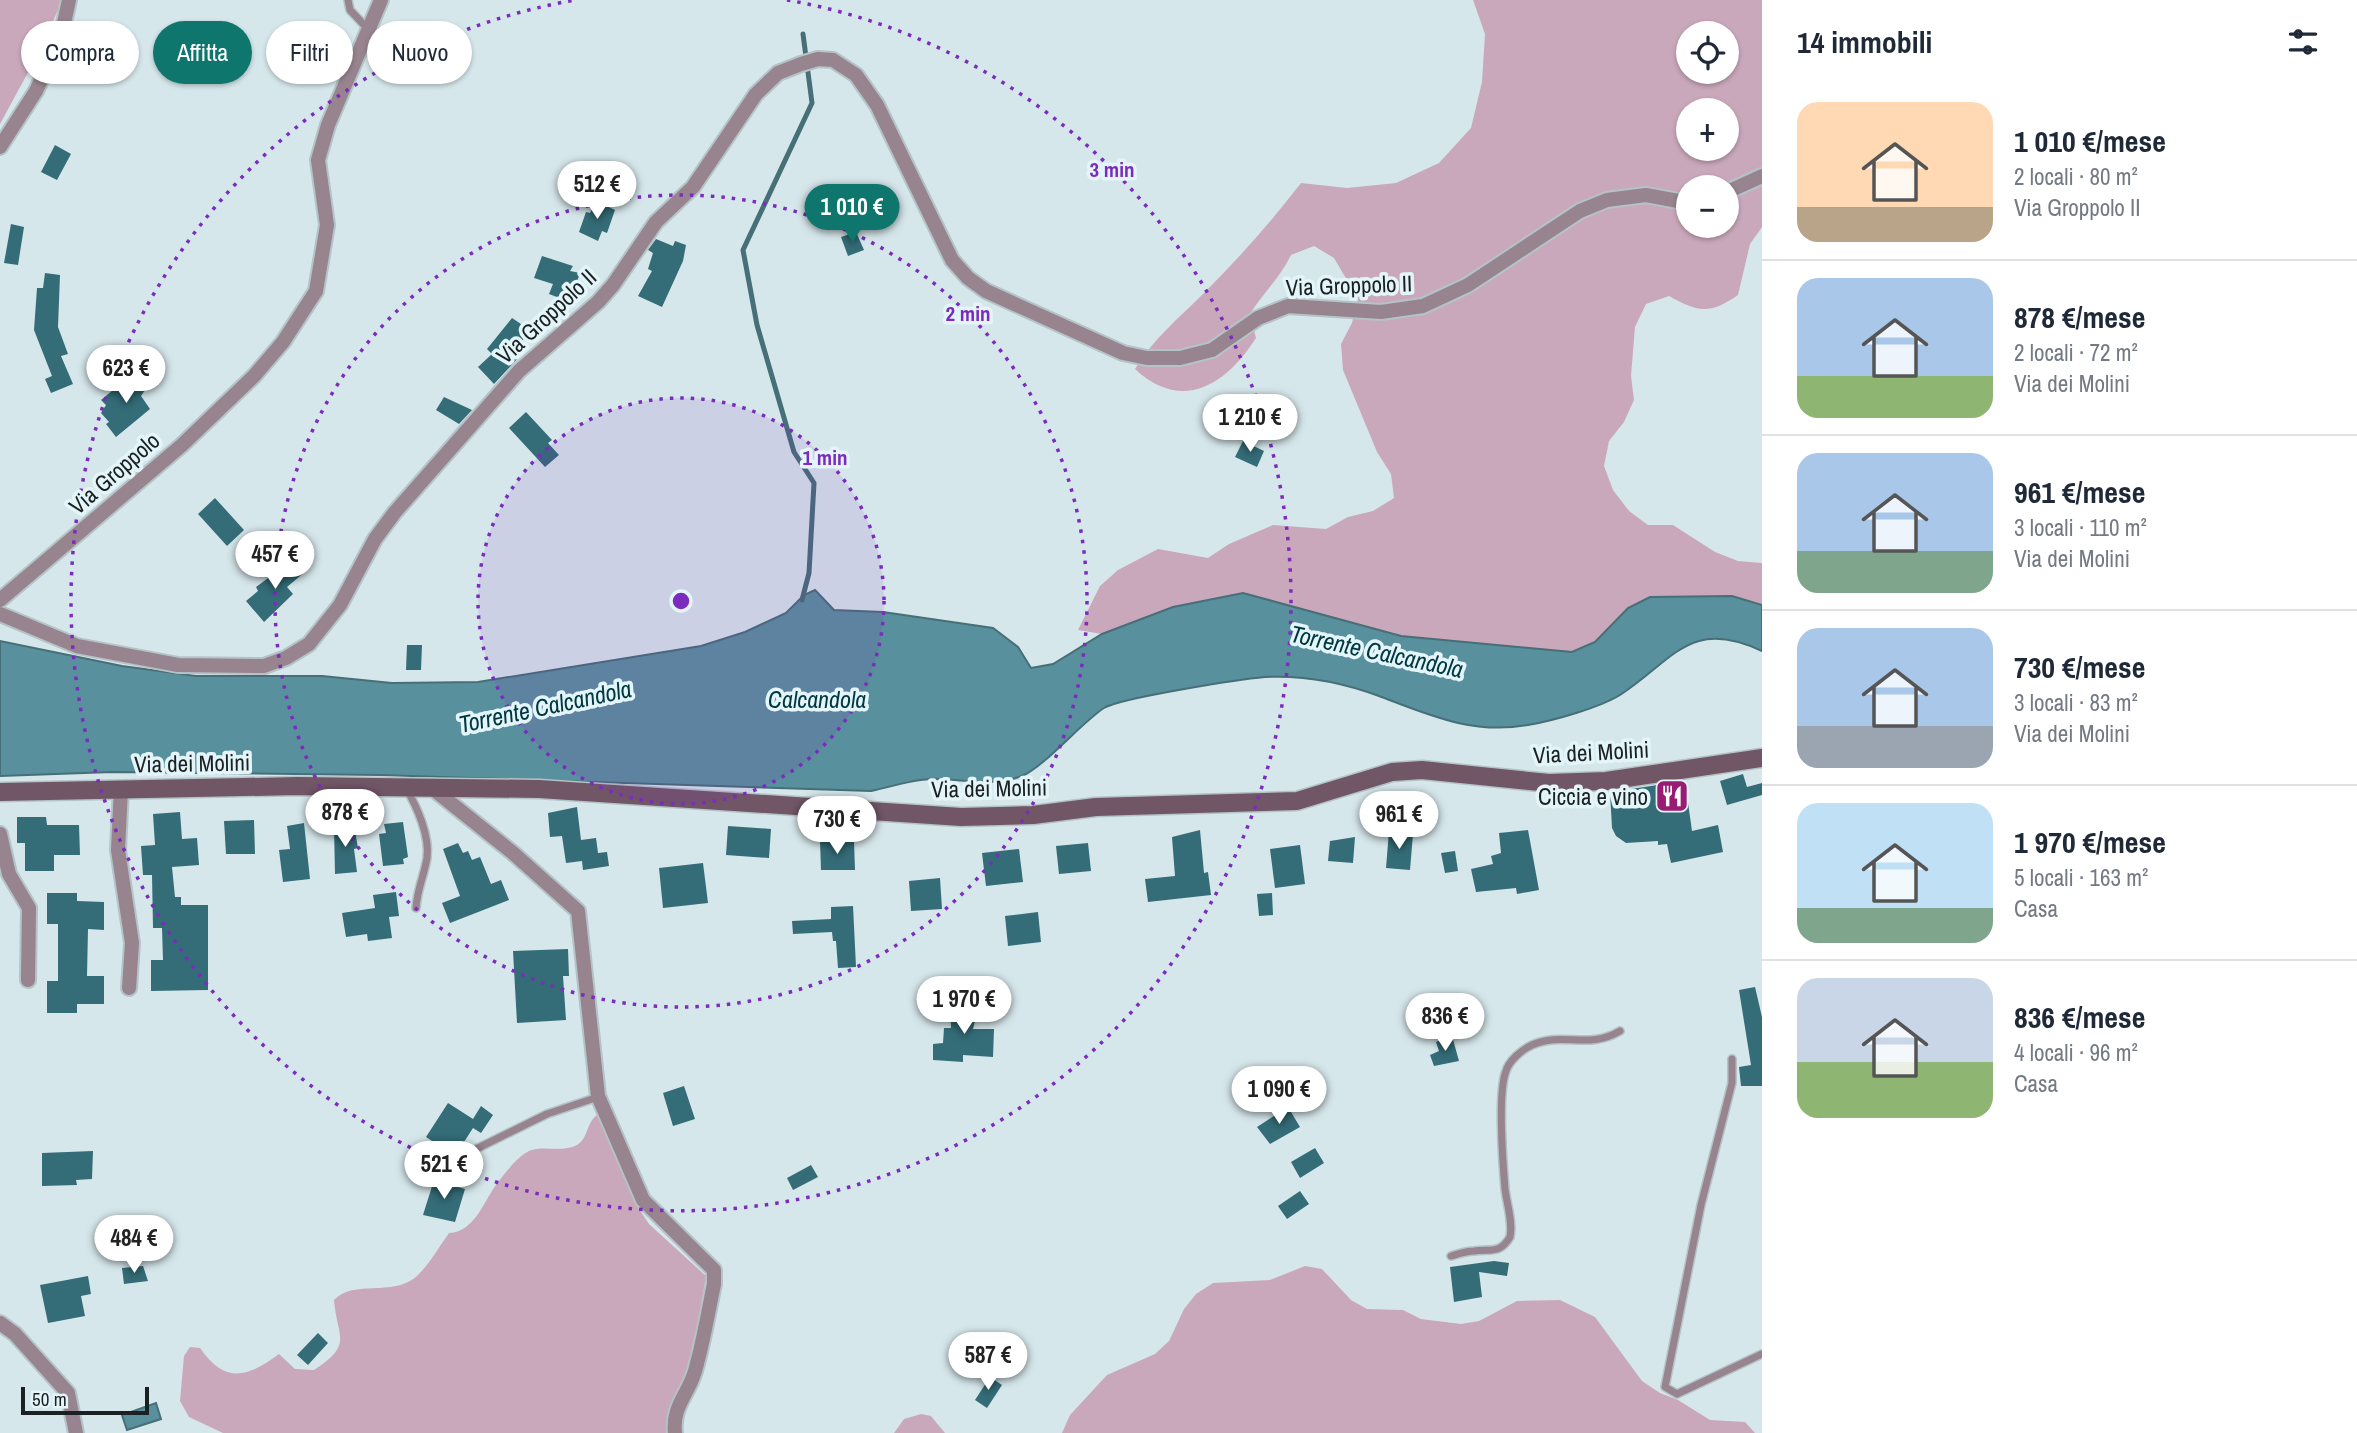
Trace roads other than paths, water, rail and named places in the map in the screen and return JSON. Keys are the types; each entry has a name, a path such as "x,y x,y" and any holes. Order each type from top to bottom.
{"street":[{"path":"0,147 36,91 56,48 69,0"},
{"name":"Via Groppolo","path":"370,21 381,0"},
{"name":"Via Groppolo","path":"3,597 182,445 254,376 283,342 316,291 327,225 318,160 367,28"},
{"name":"Via Groppolo II","path":"0,614 77,646 177,665 264,666 286,659 309,644 340,605 375,539 395,512 519,371 598,302 613,285 656,222 693,187 756,94 778,73 818,59 833,60 856,75 877,105 952,260 968,278 986,291 1026,311 1123,352 1147,358 1180,358 1212,350 1258,318 1288,306 1381,312 1423,306 1468,285 1580,211 1607,200 1646,195 1676,201"},
{"path":"1739,187 1762,176"},
{"name":"Via dei Molini","path":"0,792 121,788 539,789 961,817 1021,815 1096,807 1297,801 1402,771 1422,770 1560,782 1606,781 1762,758"},
{"path":"121,788 118,850 132,943 129,988"},
{"path":"432,788 513,853 578,911 598,1097 643,1200 714,1270 714,1283 694,1374 673,1418 675,1433"},
{"path":"0,834 9,874 29,908 28,980"},
{"path":"0,1323 15,1334 68,1393 76,1433"}],"lane":[{"path":"348,0 350,10 367,28"},
{"path":"405,787 416,805 427,855 416,908"},
{"path":"1451,1256 1473,1250 1493,1252 1506,1245 1510,1237 1505,1188 1502,1086 1509,1065 1519,1053 1538,1043 1563,1039 1599,1042 1619,1031"},
{"path":"1732,1059 1732,1083 1701,1205 1665,1387 1677,1394 1762,1354"},
{"path":"464,1174 476,1149 547,1114 598,1097"}],"water":[{"name":"Calcandola","path":"815,590 834,610 883,612 993,628 1018,647 1031,668 1053,664 1102,634 1173,607 1243,593 1401,636 1572,652 1595,642 1628,608 1650,597 1732,596 1762,605 1762,651 1738,642 1718,639 1701,641 1685,646 1623,693 1603,703 1550,720 1508,727 1452,721 1366,691 1309,679 1265,677 1208,685 1133,699 1104,708 1041,764 1022,776 989,782 925,779 871,791 380,775 112,772 0,776 0,641 122,666 196,676 322,676 392,683 478,682 701,646 745,632 786,613 804,595"},
{"path":"156,1403 161,1419 127,1430 122,1415"}],"waterway":[{"path":"802,600 809,573 814,483 794,452 757,325 743,250 812,103 803,34"}],"place":[{"name":"Ciccia e vino","path":"1672,796"}],"water label":[{"name":"Torrente Calcandola","path":"1377,651"},
{"name":"Torrente Calcandola","path":"545,706"}]}
